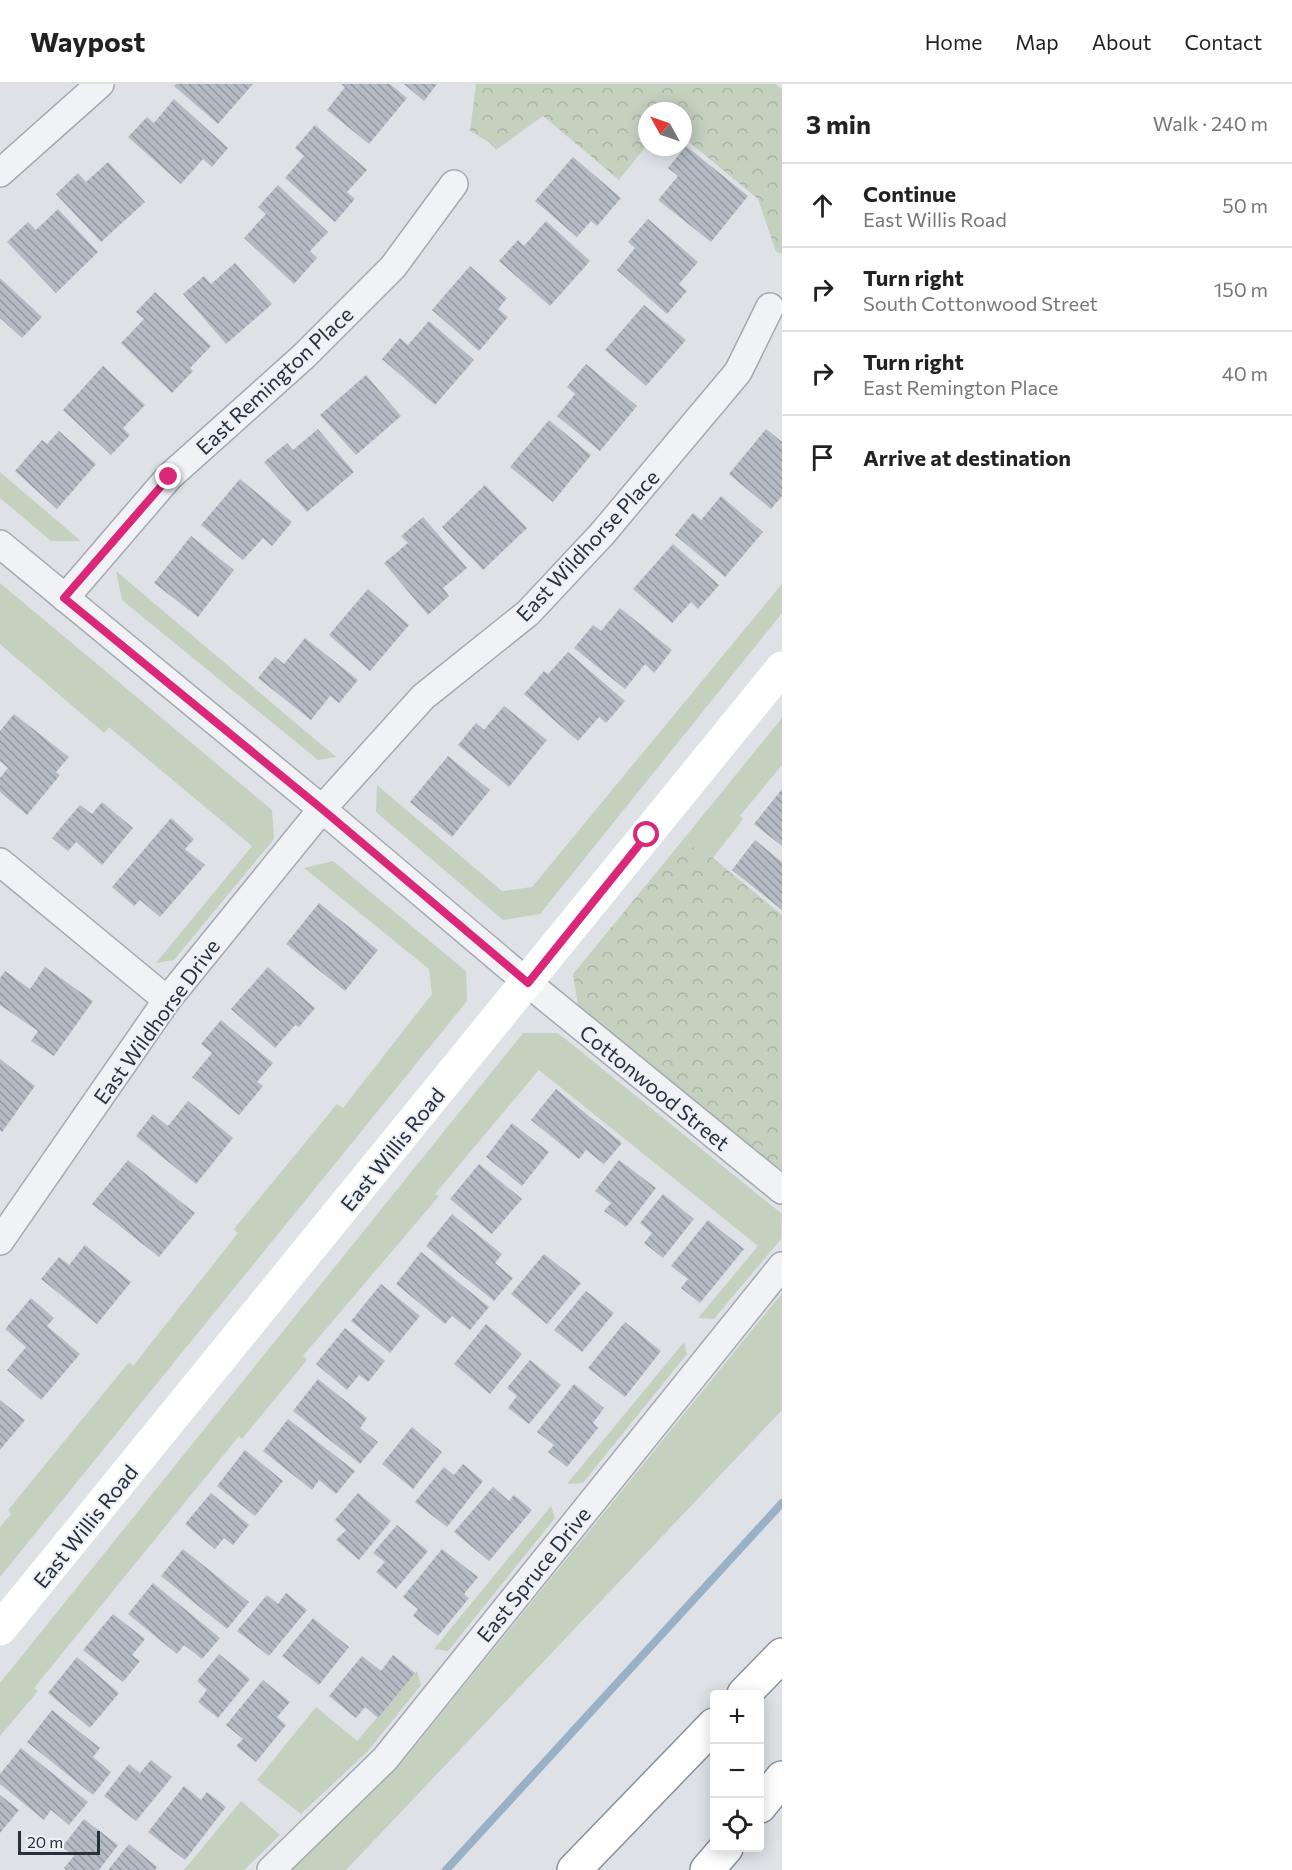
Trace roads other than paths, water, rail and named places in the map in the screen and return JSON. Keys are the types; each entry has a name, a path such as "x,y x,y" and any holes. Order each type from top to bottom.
{"main road":[{"name":"East Willis Road","path":"0,1629 528,983 782,668"},
{"path":"749,1690 782,1654"},
{"path":"574,1870 710,1729"},
{"path":"764,1800 782,1778"},
{"path":"707,1870 723,1852"}],"street":[{"path":"0,173 100,84"},
{"name":"East Remington Place","path":"64,598 169,477 304,356 393,267 454,184"},
{"name":"East Wildhorse Place","path":"322,809 423,697 528,613 602,534 738,372 770,307"},
{"name":"Cottonwood Street","path":"0,544 322,809 528,983 782,1190"},
{"name":"East Wildhorse Drive","path":"0,1241 167,1000 322,809"},
{"path":"0,862 167,1000"},
{"name":"East Spruce Drive","path":"271,1870 385,1759 782,1266"}],"waterway":[{"path":"446,1870 782,1503"}]}
